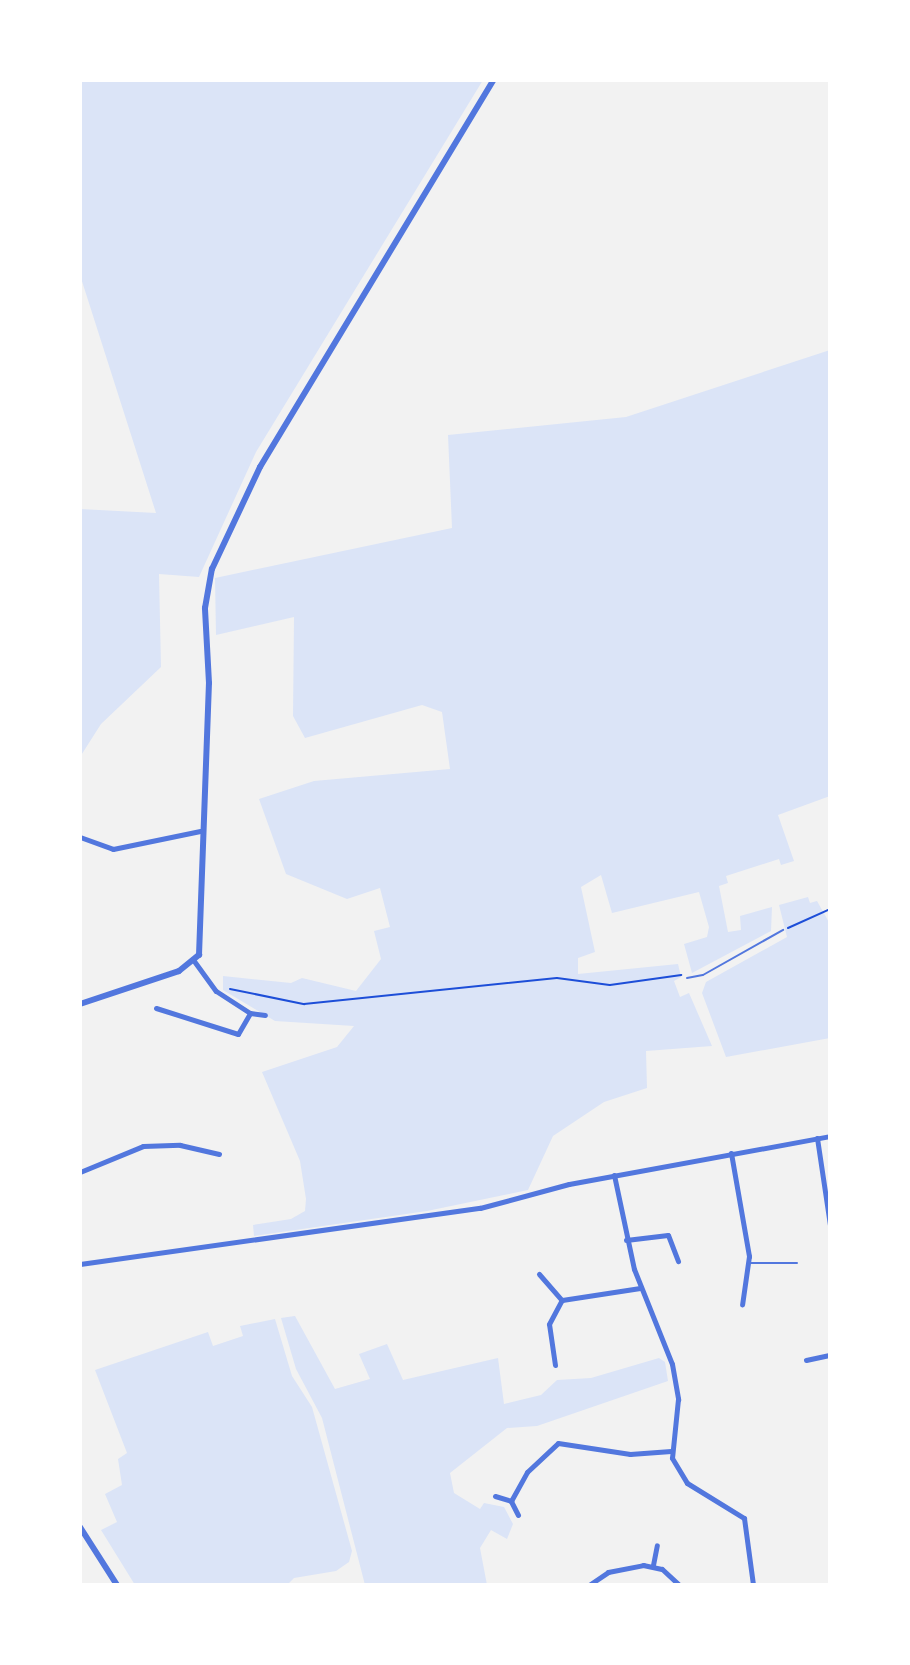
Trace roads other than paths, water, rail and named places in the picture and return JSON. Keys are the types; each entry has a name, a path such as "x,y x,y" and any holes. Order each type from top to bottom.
{"street":[{"path":"80,1004 179,971 194,961 203,935 200,831 209,683 207,585 231,523 297,404 493,80"},
{"path":"80,837 113,849 200,831"},
{"path":"194,961 224,996 250,1013 265,1015"},
{"path":"156,1008 238,1034 250,1013"},
{"path":"80,1264 480,1208 614,1175 830,1136"},
{"path":"817,1138 830,1225"},
{"path":"80,1172 143,1146 180,1145 219,1154"},
{"path":"731,1153 749,1263 742,1305"},
{"path":"614,1175 626,1240 640,1288 672,1364 678,1404 671,1451 687,1483 744,1518 753,1585"},
{"path":"626,1240 668,1235 678,1261"},
{"path":"539,1274 562,1300"},
{"path":"562,1300 640,1288"},
{"path":"555,1365 549,1324 562,1300"},
{"path":"806,1360 830,1355"},
{"path":"511,1501 536,1458 558,1443 630,1454 671,1451"},
{"path":"495,1496 511,1501 518,1515"},
{"path":"80,1527 117,1585"},
{"path":"653,1565 657,1545"},
{"path":"589,1585 608,1572 643,1565 653,1565 679,1585"}],"lane":[{"path":"687,978 703,975 783,930"},
{"path":"749,1263 797,1263"}]}
